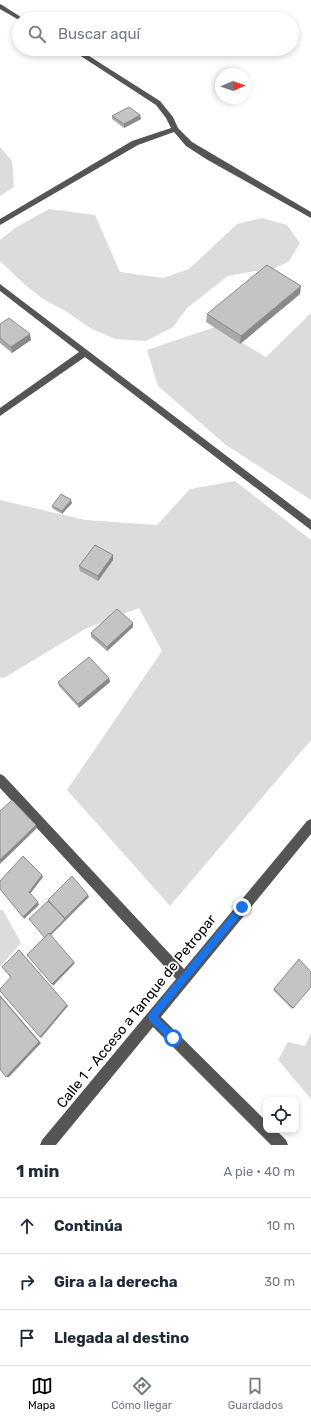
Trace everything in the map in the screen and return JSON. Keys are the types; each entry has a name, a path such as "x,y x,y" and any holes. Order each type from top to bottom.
{"street":[{"path":"1,8 12,14"},
{"path":"85,56 158,103 169,117 175,129 190,144 209,157 311,215"},
{"path":"0,222 135,143 175,129"},
{"path":"0,287 311,526"},
{"path":"0,413 85,352"},
{"path":"0,780 184,978"},
{"name":"Calle 1 - Acceso a Tanque de Petropar","path":"47,1145 311,825"},
{"path":"152,1017 281,1145"}],"shaded area":[{"path":"0,147 12,161 14,187 0,196"},
{"path":"49,209 95,215 120,272 163,278 189,269 237,224 262,218 287,225 300,243 289,261 266,273 255,271 228,276 187,308 173,327 146,341 115,339 90,328 67,312 43,299 24,284 0,261 0,240 15,228"},
{"path":"311,313 311,500 226,445 158,386 147,350 215,327 266,357"},
{"path":"235,481 311,540 311,740 170,906 67,790 162,651 139,608 85,629 4,678 0,677 0,500 85,520 157,525 190,489"},
{"path":"0,910 3,910 21,943 0,967"},
{"path":"311,1033 311,1099 278,1060 288,1042 305,1046"}],"building":[{"path":"129,107 140,115 124,124 112,116"},
{"path":"267,265 301,286 241,336 207,314"},
{"path":"9,318 30,334 11,347 0,338 0,324"},
{"path":"61,494 71,500 62,511 52,506"},
{"path":"95,545 113,555 98,576 79,566"},
{"path":"117,609 133,623 107,647 91,633"},
{"path":"89,657 109,678 78,704 58,682"},
{"path":"12,800 36,825 0,860 0,811"},
{"path":"23,856 42,875 29,892 38,902 23,917 0,889 0,881"},
{"path":"72,876 88,895 65,918 48,900"},
{"path":"48,901 65,919 45,938 29,919"},
{"path":"49,933 74,962 52,984 27,955"},
{"path":"19,950 67,1005 40,1037 0,991 0,989 11,977 2,967"},
{"path":"299,959 311,972 311,987 293,1008 274,989"},
{"path":"0,996 39,1042 6,1077 0,1069"}],"route":[{"path":"173,1038 152,1017 242,907"}]}
